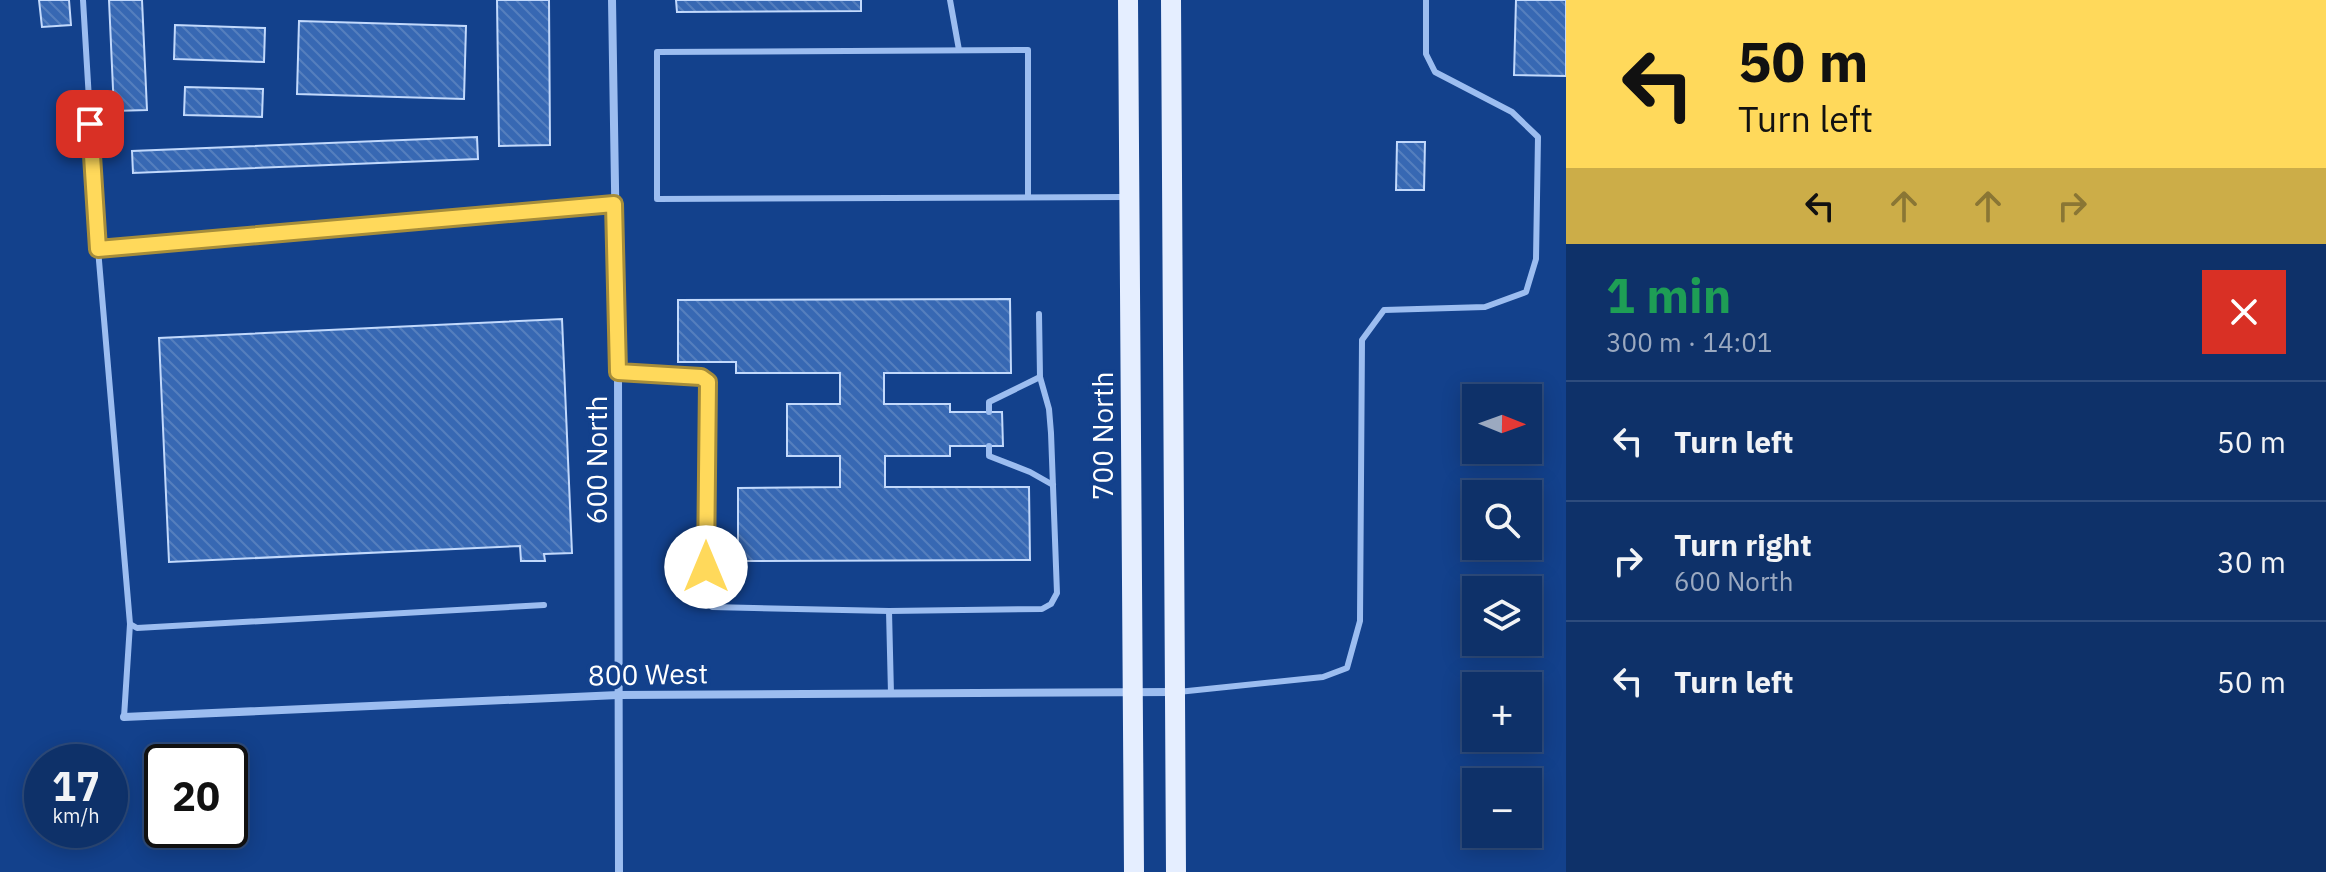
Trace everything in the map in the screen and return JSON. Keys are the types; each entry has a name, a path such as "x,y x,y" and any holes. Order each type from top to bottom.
{"main road":[{"name":"700 North","path":"1128,0 1134,872"},
{"path":"1171,0 1176,872"}],"street":[{"name":"600 North","path":"612,0 618,372 619,872"},
{"name":"800 West","path":"124,717 618,695 1173,692"}],"lane":[{"path":"83,0 98,249 130,624 124,717"},
{"path":"950,0 959,50"},
{"path":"1173,692 1323,677 1347,668 1360,621 1362,340 1384,310 1485,307 1526,292 1536,259 1538,137 1512,112 1435,72 1426,54 1426,0"},
{"path":"1028,195 1028,50 657,52 657,199 1028,195 1129,197"},
{"path":"98,249 614,204"},
{"path":"618,372 701,377 708,382 705,598 712,607 889,611 1042,609 1051,604 1057,593 1049,409 1040,377 1039,314"},
{"path":"989,412 989,402 1040,377"},
{"path":"989,446 989,456 1053,485"},
{"path":"130,624 137,628 544,605"},
{"path":"889,611 891,694"}],"building":[{"path":"39,0 69,0 71,25 42,27"},
{"path":"109,0 142,0 147,110 114,111"},
{"path":"497,0 549,0 550,145 499,146"},
{"path":"676,0 861,0 861,11 677,12"},
{"path":"1516,0 1566,0 1566,76 1514,75"},
{"path":"299,21 466,26 464,99 297,94"},
{"path":"175,25 265,28 264,62 174,59"},
{"path":"185,87 263,89 262,117 184,115"},
{"path":"477,137 478,159 133,173 132,151"},
{"path":"1397,142 1425,142 1424,190 1396,190"},
{"path":"1010,299 1011,373 884,373 884,404 950,404 950,412 1002,412 1003,446 950,446 950,456 885,456 885,487 1029,487 1030,560 738,561 738,488 840,487 840,456 787,456 787,404 840,404 840,373 736,373 736,362 678,362 678,300"},
{"path":"562,319 572,553 544,554 545,561 521,561 520,546 169,562 159,338"}],"route":[{"path":"90,124 98,249 614,204 618,372 701,377 708,382 706,567"}]}
